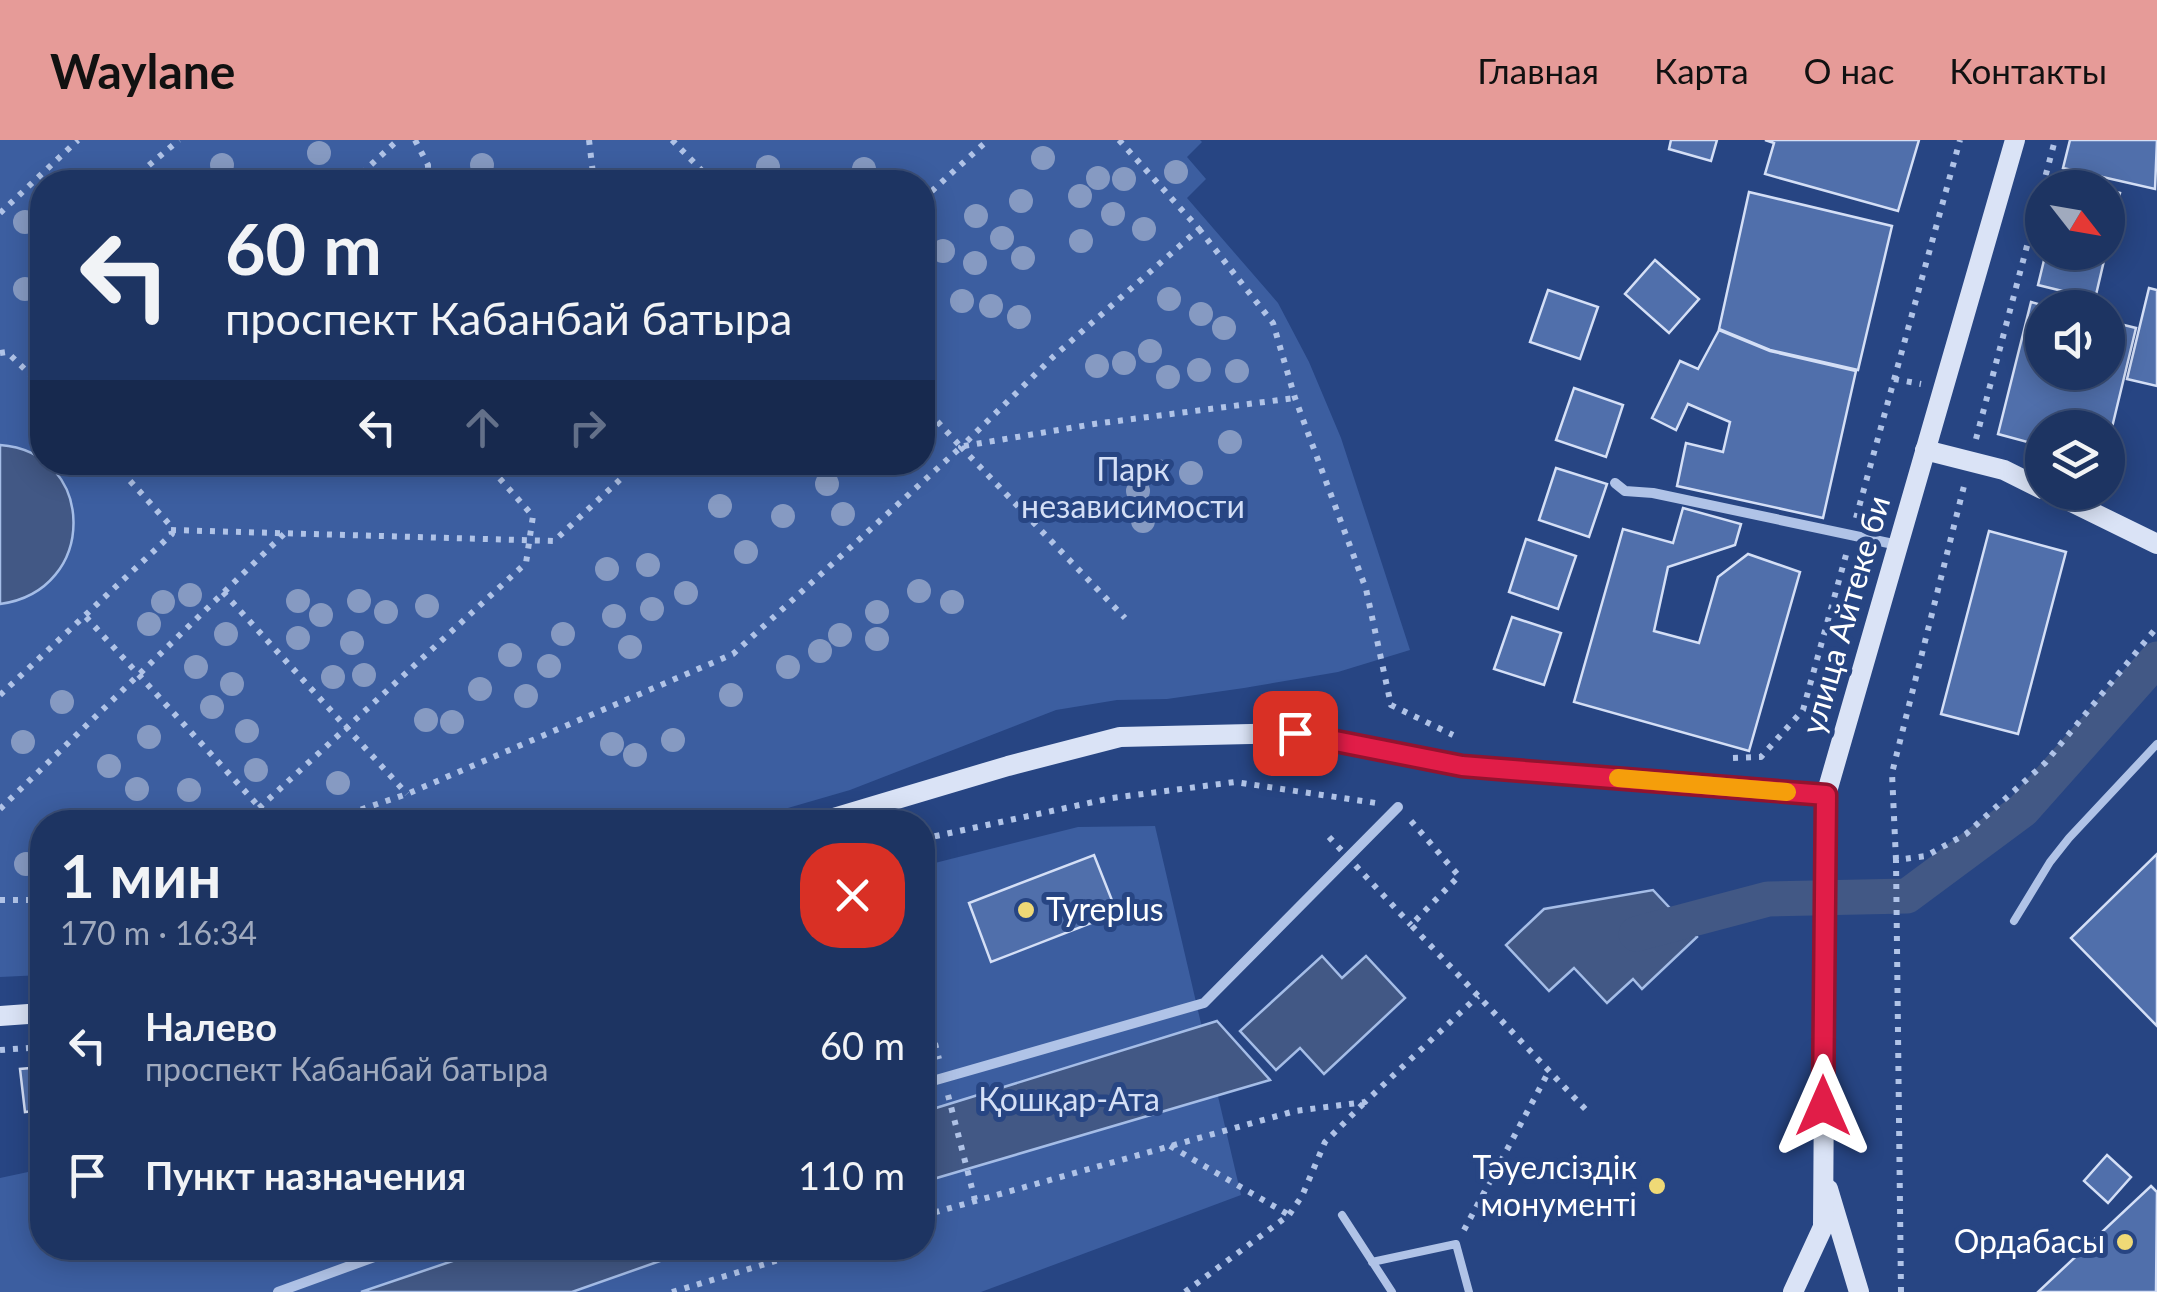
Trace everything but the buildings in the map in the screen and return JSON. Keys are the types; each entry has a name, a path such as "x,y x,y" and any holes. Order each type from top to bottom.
{"main road":[{"name":"улица Айтеке би","path":"1793,1292 1822,1227 1826,795 2015,140"},
{"path":"1925,450 2004,470 2025,480"},
{"path":"2087,510 2157,544"},
{"path":"860,810 1120,737 1295,733 1462,766 1826,795"},
{"path":"0,1016 30,1015"},
{"path":"1823,1173 1860,1292"}],"street":[{"path":"1615,483 1625,491 1653,493 1898,545"},
{"path":"935,1083 1204,1003 1398,806"},
{"path":"278,1292 365,1260"}],"lane":[{"path":"2014,921 2069,838 2157,744"},
{"path":"1342,1215 1392,1292"},
{"path":"1372,1262 1456,1244 1469,1292"}],"path":[{"path":"46,170 78,140"},
{"path":"144,170 179,140"},
{"path":"365,170 398,140"},
{"path":"414,140 428,170"},
{"path":"588,140 592,170"},
{"path":"672,140 701,170"},
{"path":"935,188 988,140"},
{"path":"1119,140 1274,323 1294,398 1366,589 1391,705 1456,736"},
{"path":"1722,759 1761,757 1803,710 1960,140"},
{"path":"1902,1292 1892,773 2055,140"},
{"path":"0,213 30,185"},
{"path":"935,471 1054,356 1198,229"},
{"path":"0,353 8,352 30,373"},
{"path":"961,447 1094,424 1294,398"},
{"path":"935,419 1124,618"},
{"path":"124,475 171,530 554,541 625,475"},
{"path":"86,617 259,808 526,563 534,516 499,475"},
{"path":"360,810 407,794 732,654 930,475"},
{"path":"0,695 168,541 171,530"},
{"path":"0,809 284,533"},
{"path":"223,592 407,794"},
{"path":"1896,862 1926,856 1966,834 2044,763 2157,627"},
{"path":"935,835 1112,798 1235,782 1398,806 1459,876 1411,925"},
{"path":"1328,837 1588,1112"},
{"path":"0,900 30,900"},
{"path":"1184,1292 1289,1215 1302,1196 1326,1142 1478,996"},
{"path":"935,1046 976,1200"},
{"path":"0,1050 30,1048"},
{"path":"1456,1244 1548,1071"},
{"path":"935,1212 1295,1111 1365,1102"},
{"path":"1170,1146 1289,1215"},
{"path":"672,1292 779,1260"}],"green space":[{"name":"Парк независимости","path":"0,140 1202,142 1187,157 1206,179 1187,198 1278,303 1309,362 1341,438 1410,650 1338,672 1244,688 1056,710 850,790 781,810 30,810 30,976 0,977"},
{"name":"Қошқар-Ата","path":"1155,826 1241,1195 981,1292 0,1292 0,1178 30,1172 30,1260 935,1260 935,863 1078,827"}],"shaded area":[{"path":"0,445 30,452 30,475 57,475 69,495 74,522 69,550 55,575 32,594 0,604"},
{"path":"1653,890 1697,937 1642,989 1633,979 1607,1003 1574,968 1549,991 1506,945 1544,909"},
{"path":"1322,956 1342,978 1366,956 1405,998 1324,1074 1300,1048 1276,1070 1240,1031"},
{"path":"1217,1021 1270,1080 935,1178 935,1108"},
{"path":"456,1260 663,1260 572,1292 361,1292"}],"waterway":[{"path":"1636,934 1768,899 1907,896 2023,810 2157,659"}],"slow traffic":[{"path":"1618,778 1787,792"}],"place":[{"name":"Tyreplus","path":"1026,910"},
{"name":"Тәуелсіздік монументі","path":"1657,1186"},
{"name":"Ордабасы","path":"2125,1242"}],"route":[{"path":"1295,733 1462,766 1826,795 1823,1106"}]}
